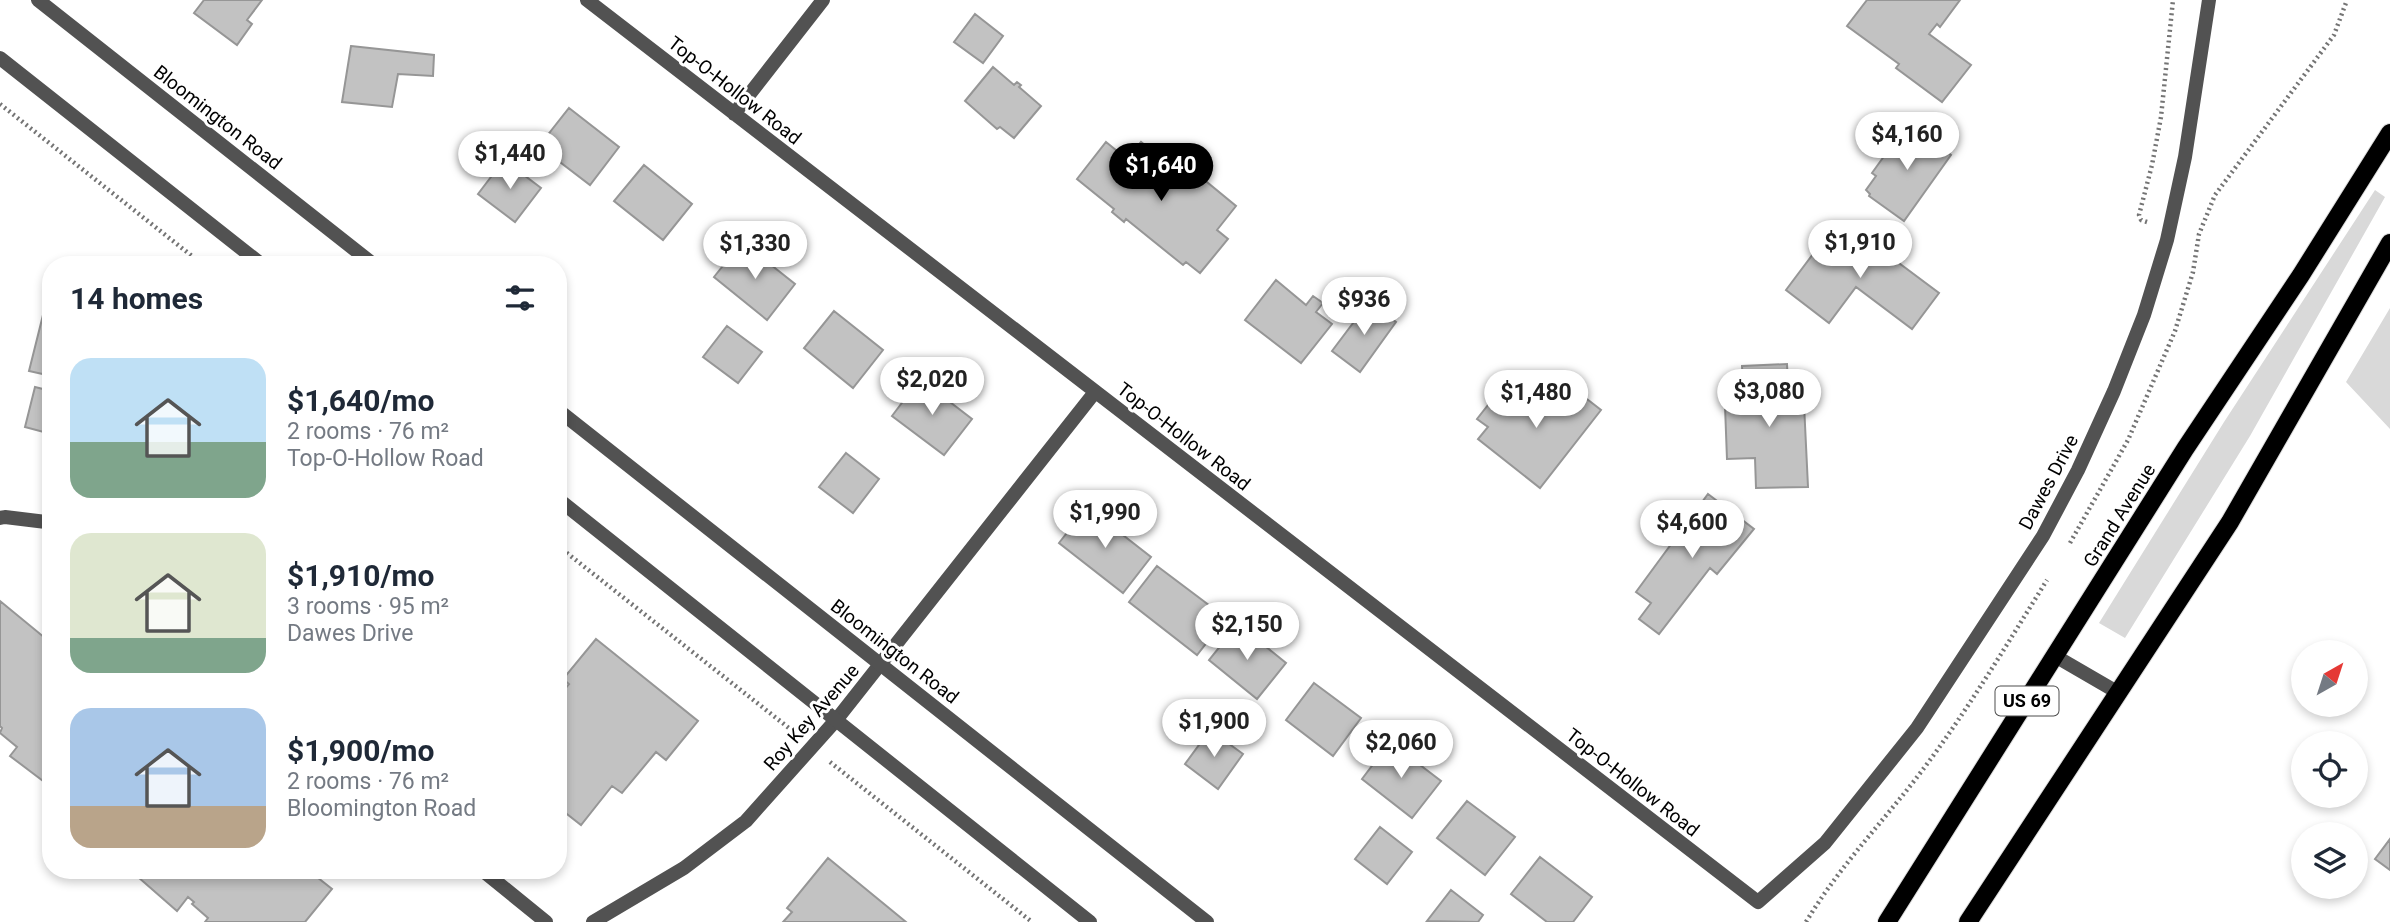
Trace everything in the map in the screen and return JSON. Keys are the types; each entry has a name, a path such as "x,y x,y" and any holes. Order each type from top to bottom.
{"main road":[{"name":"Grand Avenue","path":"1886,922 2185,449 2301,275 2390,134"},
{"path":"1968,922 2230,522 2390,243"}],"street":[{"name":"Bloomington Road","path":"38,0 363,256"},
{"name":"Top-O-Hollow Road","path":"587,0 1758,902"},
{"path":"734,114 822,0"},
{"name":"Dawes Drive","path":"1758,902 1825,843 1917,728 2036,546 2078,470 2114,391 2144,315 2167,240 2185,157 2209,0"},
{"path":"0,58 251,256"},
{"name":"Roy Key Avenue","path":"593,922 684,868 746,821 837,719 1095,392"},
{"name":"Bloomington Road","path":"567,417 1208,922"},
{"path":"567,506 1090,922"},
{"path":"0,518 42,523"},
{"path":"2055,656 2117,692"},
{"path":"493,879 546,922"}],"path":[{"path":"2149,223 2141,220 2140,215 2161,117 2173,0"},
{"path":"0,104 192,256"}],"shaded area":[{"path":"2375,190 2385,197 2250,436 2125,638 2099,623 2224,422"},
{"path":"2390,308 2390,429 2346,382"}],"building":[{"path":"204,0 262,0 247,20 252,24 237,45 194,13"},
{"path":"1867,0 1960,0 1940,27 1937,24 1929,34 1971,65 1942,102 1896,68 1899,64 1847,26"},
{"path":"975,14 1003,36 983,63 954,42"},
{"path":"351,46 434,55 433,76 398,74 392,107 342,102"},
{"path":"993,67 1014,85 1017,82 1021,85 1019,87 1041,106 1014,138 1000,127 997,129 965,101"},
{"path":"569,108 619,147 590,185 539,146"},
{"path":"1908,123 1951,155 1904,221 1869,196 1866,190 1876,176 1872,173"},
{"path":"1106,142 1127,159 1141,142 1162,159 1157,166 1179,184 1191,169 1236,206 1217,230 1228,239 1200,273 1186,262 1183,265 1126,219 1124,222 1112,212 1114,209 1077,179"},
{"path":"504,160 541,188 515,222 478,194"},
{"path":"644,165 692,204 663,240 614,201"},
{"path":"1848,225 1939,293 1912,329 1856,287 1829,323 1786,290 1828,234 1837,240"},
{"path":"742,242 795,284 767,320 714,277"},
{"path":"1276,280 1306,305 1313,296 1323,303 1316,312 1332,324 1301,363 1245,320"},
{"path":"1369,302 1396,322 1360,372 1332,351"},
{"path":"834,311 883,350 853,388 804,348"},
{"path":"42,319 42,374 29,371"},
{"path":"727,326 762,352 738,383 703,357"},
{"path":"1787,364 1789,404 1804,404 1808,487 1756,488 1755,458 1727,459 1725,406 1744,406 1742,366"},
{"path":"920,379 972,419 944,455 892,416"},
{"path":"1565,382 1601,410 1540,488 1478,439 1488,427 1477,419 1503,386 1539,414"},
{"path":"35,387 42,389 42,432 25,427"},
{"path":"846,453 879,479 853,513 819,487"},
{"path":"1708,494 1754,529 1717,574 1710,568 1659,634 1639,619 1651,603 1636,592"},
{"path":"1087,507 1151,557 1123,593 1059,543"},
{"path":"1157,566 1226,618 1197,655 1129,602"},
{"path":"0,601 42,636 42,780 10,756 17,747 0,733"},
{"path":"1238,624 1286,663 1257,699 1209,660"},
{"path":"596,639 698,721 666,760 656,752 622,793 612,786 581,825 567,814 567,674"},
{"path":"1314,683 1361,718 1333,756 1286,720"},
{"path":"1210,730 1243,754 1218,789 1185,764"},
{"path":"1390,742 1441,781 1412,818 1362,779"},
{"path":"1467,801 1515,837 1485,875 1437,838"},
{"path":"1380,827 1412,852 1387,884 1355,859"},
{"path":"2390,839 2390,870 2375,859"},
{"path":"1540,857 1592,897 1573,922 1547,922 1511,894"},
{"path":"828,858 906,922 783,922 792,912 787,908"},
{"path":"140,879 319,879 332,889 305,922 205,922 208,918 188,897 177,911"},
{"path":"1451,890 1483,915 1478,922 1427,921"}]}
